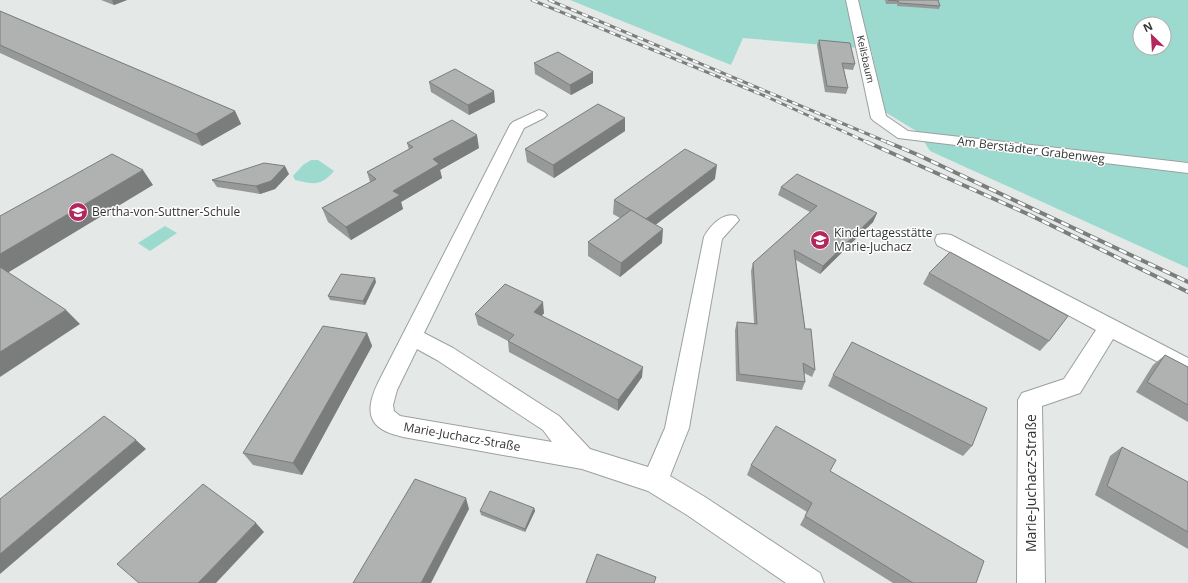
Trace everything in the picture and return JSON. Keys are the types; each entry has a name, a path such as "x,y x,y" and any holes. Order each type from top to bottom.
{"street":[{"name":"Keilsbaum","path":"852,0 879,118"},
{"name":"Marie-Juchacz-Straße","path":"539,116 518,125 382,396 381,410 384,417 389,422 403,427 582,458 655,481 696,506 810,583"},
{"name":"Am Berstädter Grabenweg","path":"879,118 904,135 1188,168"},
{"path":"655,481 677,428 713,237 730,220"},
{"path":"944,240 1188,368"},
{"name":"Marie-Juchacz-Straße","path":"1031,583 1030,400 1072,386 1109,327"},
{"path":"412,337 445,354 552,423 582,458"}],"green space":[{"path":"570,0 1188,0 1188,268 930,151 918,132 885,112 871,49 743,38 731,65"},
{"path":"311,160 318,160 334,171 321,182 307,183 295,180 293,176 303,165"},
{"path":"165,226 177,233 150,251 138,243"}],"building":[{"path":"888,0 938,0 940,6 899,3 898,1"},
{"path":"0,11 235,111 196,134 0,45"},
{"path":"819,40 850,43 855,64 842,63 848,88 827,86"},
{"path":"558,52 593,72 570,85 534,63"},
{"path":"455,69 494,91 468,105 429,82"},
{"path":"598,104 625,118 553,165 525,149"},
{"path":"452,120 477,135 433,159 439,164 393,191 400,195 346,227 322,208 376,179 367,172 413,147 407,143"},
{"path":"685,149 717,165 646,219 614,200"},
{"path":"112,154 143,170 0,254 0,216"},
{"path":"264,163 285,166 271,181 256,186 212,180"},
{"path":"797,174 877,213 823,266 794,250 805,329 811,329 815,370 803,363 805,382 739,374 737,322 757,324 753,263 817,206 781,187"},
{"path":"631,210 663,229 621,263 588,242"},
{"path":"950,252 1068,316 1049,341 929,273"},
{"path":"0,267 66,310 0,352"},
{"path":"341,274 375,278 363,301 328,296"},
{"path":"505,284 543,302 534,312 643,367 618,400 508,341 514,335 475,314"},
{"path":"323,326 367,333 293,463 243,453"},
{"path":"852,342 987,408 972,446 833,375"},
{"path":"1165,355 1188,367 1188,405 1147,382"},
{"path":"104,416 136,440 0,554 0,499"},
{"path":"776,426 836,460 830,471 984,561 976,583 913,583 805,516 812,503 751,465"},
{"path":"1122,447 1188,482 1188,532 1107,486"},
{"path":"415,479 466,498 421,583 353,583"},
{"path":"203,484 256,523 198,583 139,583 117,564"},
{"path":"490,491 534,508 525,529 480,511"},
{"path":"597,554 656,577 654,583 586,583"}],"railway":[{"path":"532,0 765,96 869,143"},
{"path":"549,0 889,143"},
{"path":"867,142 1030,215 1188,292"},
{"path":"887,142 916,154 1188,282"}],"place":[{"name":"Bertha-von-Suttner-Schule","path":"78,212"},
{"name":"Kindertagesstätte Marie-Juchacz","path":"820,240"}]}
